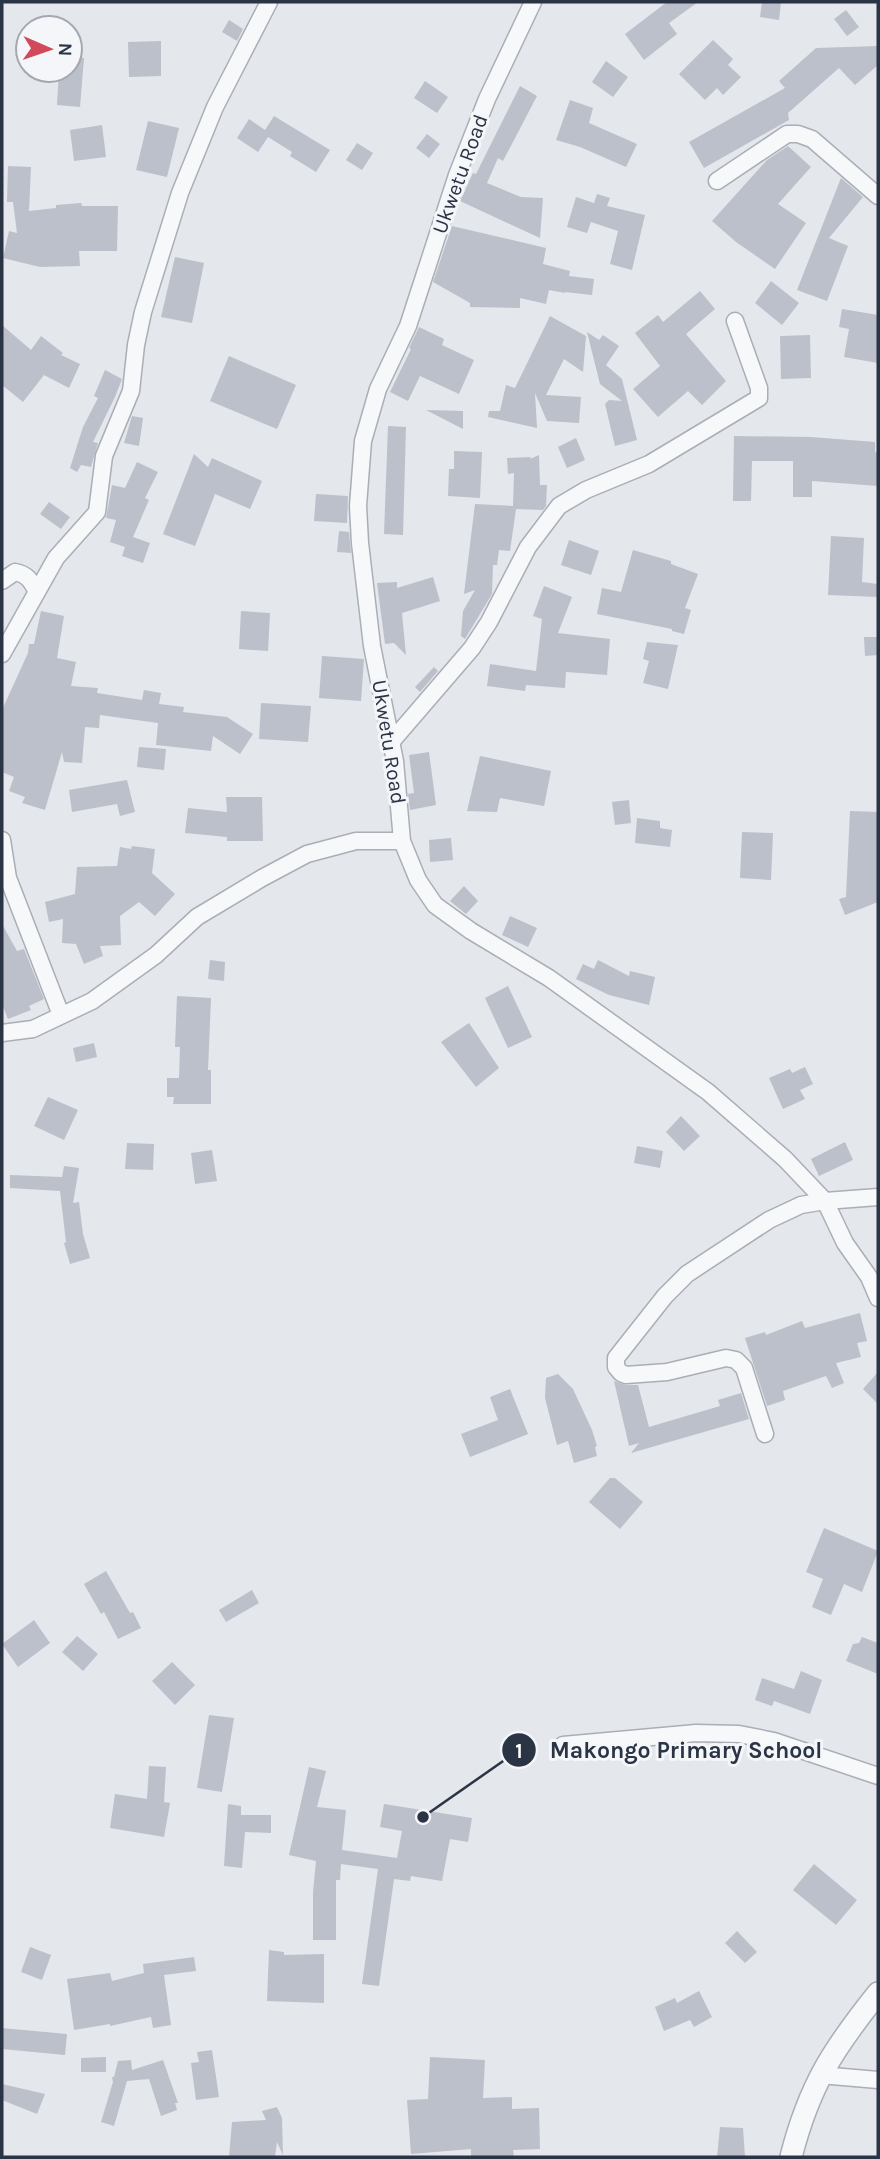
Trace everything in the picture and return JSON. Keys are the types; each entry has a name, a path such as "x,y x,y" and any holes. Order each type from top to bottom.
{"street":[{"path":"2,654 56,558 97,512 103,456 131,391 143,312 180,193 215,107 269,2"},
{"name":"Ukwetu Road","path":"533,2 496,78 457,176 408,326 378,389 363,441 358,506 360,544 372,646 392,741 402,841 418,880 435,905 471,931 549,978 708,1092 785,1158 825,1201 845,1244 869,1277 878,1298"},
{"path":"717,181 787,134 797,134 812,139 878,196"},
{"path":"392,741 472,648 489,622 528,547 559,506 586,490 649,464 758,398 759,388 734,321"},
{"path":"2,581 15,572 22,573 37,590"},
{"path":"2,840 8,878 34,952 61,1015"},
{"path":"2,1033 33,1029 92,1001 134,971 197,917 307,854 356,841 402,841"},
{"path":"765,1434 744,1368 736,1360 726,1358 667,1372 626,1375 616,1367 616,1359 665,1296 687,1275 769,1220 801,1205 878,1197"},
{"path":"563,1745 696,1733 739,1734 774,1741 878,1776"},
{"path":"791,2157 806,2105 820,2075 836,2047 878,1993"},
{"path":"820,2075 878,2080"}],"building":[{"path":"667,2 698,2 669,23 677,34 644,60 625,34"},
{"path":"762,2 781,2 779,20 760,17"},
{"path":"846,10 859,27 847,36 834,19"},
{"path":"229,20 243,29 237,41 222,32"},
{"path":"713,40 733,59 728,65 741,77 723,95 717,88 705,100 679,74"},
{"path":"161,41 161,76 129,77 128,42"},
{"path":"878,46 878,65 855,85 839,68 788,113 789,120 704,168 689,142 785,88 779,81 816,48"},
{"path":"606,61 628,77 613,97 592,82"},
{"path":"425,81 448,97 437,113 414,98"},
{"path":"58,84 82,84 80,107 57,105"},
{"path":"520,86 537,96 503,161 498,158 487,183 521,197 543,198 540,238 460,201"},
{"path":"570,100 593,108 589,123 637,144 626,167 580,147 556,140"},
{"path":"274,116 330,150 316,172 290,156 292,152 268,137 258,152 237,138 249,119 265,130"},
{"path":"148,121 179,128 167,177 136,170"},
{"path":"102,125 106,157 74,161 70,130"},
{"path":"427,134 440,144 429,158 416,148"},
{"path":"357,143 373,153 362,170 346,160"},
{"path":"788,146 811,167 778,204 806,223 775,269 736,242 712,221 767,160"},
{"path":"8,166 31,167 29,211 81,203 82,206 118,206 117,251 79,251 80,266 40,267 3,258 9,231 17,233 13,202 7,202"},
{"path":"841,178 863,197 829,238 848,246 827,301 797,290"},
{"path":"597,194 610,198 607,206 645,215 632,270 610,264 618,231 591,222 587,233 567,227 576,197 594,203"},
{"path":"452,226 546,248 543,264 570,271 569,276 594,279 592,295 549,290 546,304 520,298 520,308 470,307 470,303 433,282"},
{"path":"175,257 204,263 192,323 161,317"},
{"path":"771,281 799,303 782,325 755,303"},
{"path":"700,291 715,309 686,334 726,381 702,405 688,391 658,417 633,389 660,366 635,333 658,315 663,322"},
{"path":"842,309 878,315 878,363 844,357 849,329 839,327"},
{"path":"550,316 586,336 583,372 564,359 546,395 581,397 579,423 547,421 535,393 537,428 488,417 489,411 500,411 506,385 515,388"},
{"path":"2,325 31,350 41,336 63,353 61,355 80,364 69,388 44,375 23,402 2,385"},
{"path":"419,327 444,339 442,345 474,360 459,394 420,376 408,401 390,392"},
{"path":"587,332 599,340 603,335 619,346 606,365 622,379 637,440 615,446 605,404 609,400 622,401 600,384"},
{"path":"810,335 811,378 781,379 780,336"},
{"path":"229,356 296,385 277,429 210,401"},
{"path":"105,370 122,379 93,442 98,443 91,467 81,465 77,472 70,468 83,427 98,398 94,396"},
{"path":"426,410 463,411 463,429"},
{"path":"132,416 143,418 139,446 124,443"},
{"path":"388,426 406,427 403,535 384,534"},
{"path":"734,436 811,437 875,442 875,452 878,453 878,486 812,481 812,497 793,497 793,461 752,461 751,501 733,501"},
{"path":"576,438 585,460 567,468 558,447"},
{"path":"454,451 482,452 480,498 448,496 449,469 454,469"},
{"path":"194,454 208,467 212,458 262,481 250,509 215,494 195,546 163,534"},
{"path":"539,455 540,485 547,485 546,506 543,510 516,509 510,551 499,550 497,565 493,565 492,594 465,639 461,636 463,611 475,590 464,594 475,504 513,506 514,473 508,474 507,458 531,457 530,459"},
{"path":"137,462 158,472 145,498 149,500 133,537 150,543 143,563 122,556 125,547 110,542 116,520 106,518 112,485 125,488"},
{"path":"316,494 348,496 347,523 314,521"},
{"path":"49,502 70,517 61,529 40,514"},
{"path":"339,531 349,532 351,553 337,552"},
{"path":"831,536 864,538 862,582 878,584 878,597 828,595"},
{"path":"569,540 599,551 591,575 561,565"},
{"path":"633,550 671,561 671,564 698,574 685,608 691,610 684,634 672,629 597,614 602,588 621,592"},
{"path":"433,577 440,601 402,613 406,655 394,643 385,644 377,583 397,582 397,588"},
{"path":"544,586 572,597 558,633 610,639 607,675 566,672 565,688 526,685 525,691 487,686 490,664 536,671 542,619 533,616"},
{"path":"41,611 64,616 57,658 76,662 71,686 98,688 97,693 142,700 144,690 161,693 159,704 184,707 183,712 227,717 253,734 240,754 213,736 211,751 156,745 158,723 100,715 99,728 85,727 82,763 64,762 62,752 45,810 22,803 25,797 9,791 14,777 2,772 2,710 28,653 29,644 34,644"},
{"path":"241,611 270,613 268,651 239,649"},
{"path":"864,637 878,637 878,655 865,656"},
{"path":"647,642 678,645 668,689 643,683 649,661 643,659"},
{"path":"322,656 364,659 361,701 319,698"},
{"path":"434,667 438,671 420,692 415,687"},
{"path":"261,703 311,706 308,742 259,739"},
{"path":"139,747 166,749 164,770 137,767"},
{"path":"429,752 436,805 410,810 408,794 414,793 409,755"},
{"path":"480,756 551,771 544,806 500,798 497,812 467,811"},
{"path":"127,780 135,812 120,816 117,804 72,812 69,790"},
{"path":"226,797 262,797 263,841 227,841 227,837 185,833 188,808 227,812"},
{"path":"629,800 631,823 615,825 612,802"},
{"path":"850,811 878,812 878,902 845,915 839,899 846,897"},
{"path":"637,818 660,821 660,828 672,830 670,847 635,843"},
{"path":"742,832 773,833 771,880 740,878"},
{"path":"451,838 453,860 430,862 429,840"},
{"path":"132,846 155,849 152,873 175,894 155,916 139,902 120,916 121,945 100,946 103,956 84,964 76,944 62,943 63,919 49,922 45,902 75,894 77,867 117,866 120,847 131,849"},
{"path":"464,886 478,901 466,914 450,901"},
{"path":"510,916 537,928 528,947 502,935"},
{"path":"2,924 17,951 24,949 44,999 29,1006 31,1010 8,1019 2,1004"},
{"path":"210,960 225,962 224,981 208,979"},
{"path":"598,960 629,976 630,971 655,977 649,1005 609,995 576,979 583,964 594,969"},
{"path":"508,986 532,1037 508,1048 485,998"},
{"path":"177,996 211,998 208,1070 211,1070 211,1104 173,1104 174,1097 167,1097 167,1078 179,1078 180,1047 175,1047"},
{"path":"469,1023 499,1068 476,1087 441,1042"},
{"path":"94,1043 97,1057 76,1062 73,1048"},
{"path":"805,1067 813,1084 800,1090 805,1099 783,1109 769,1078 790,1069 792,1073"},
{"path":"48,1097 78,1110 64,1140 34,1126"},
{"path":"681,1116 700,1136 684,1151 666,1132"},
{"path":"845,1142 853,1160 819,1176 811,1159"},
{"path":"127,1143 154,1144 153,1170 125,1169"},
{"path":"637,1146 663,1151 660,1168 634,1163"},
{"path":"212,1150 217,1181 195,1184 191,1153"},
{"path":"64,1166 79,1168 73,1203 79,1202 83,1234 90,1258 70,1264 64,1243 60,1191 10,1188 10,1175 62,1177"},
{"path":"860,1313 867,1341 857,1343 861,1357 836,1363 844,1383 832,1388 826,1376 783,1391 785,1400 767,1406 745,1338 765,1332 766,1335 802,1321 805,1328"},
{"path":"878,1372 878,1404 863,1389"},
{"path":"558,1374 573,1389 592,1430 597,1456 574,1463 568,1441 557,1445 545,1398 546,1378"},
{"path":"614,1381 638,1385 649,1427 720,1406 718,1400 741,1393 749,1419 631,1453 639,1443 629,1446"},
{"path":"510,1389 528,1434 470,1457 461,1434 498,1420 490,1397"},
{"path":"610,1478 615,1478 643,1502 620,1529 589,1502"},
{"path":"824,1528 878,1551 862,1592 844,1584 831,1615 812,1607 823,1579 806,1572"},
{"path":"106,1571 141,1628 118,1639 104,1612 101,1614 84,1584"},
{"path":"252,1590 259,1603 226,1622 219,1610"},
{"path":"34,1620 50,1643 18,1667 2,1644"},
{"path":"77,1636 98,1654 83,1671 62,1652"},
{"path":"862,1637 878,1643 878,1674 846,1661 853,1644 859,1643"},
{"path":"172,1662 195,1685 175,1705 152,1681"},
{"path":"801,1671 822,1680 810,1714 774,1701 772,1706 755,1700 762,1678 794,1689"},
{"path":"209,1715 234,1718 222,1792 197,1788"},
{"path":"149,1766 166,1767 164,1802 170,1803 164,1837 110,1828 115,1794 147,1799"},
{"path":"309,1767 326,1771 317,1807 346,1810 342,1850 397,1858 402,1831 380,1827 384,1804 472,1818 468,1842 450,1839 442,1881 411,1876 410,1881 394,1879 379,1986 362,1984 378,1869 341,1864 340,1880 336,1880 336,1940 313,1940 316,1861 289,1855"},
{"path":"228,1804 241,1806 241,1815 271,1815 271,1833 245,1832 242,1868 224,1866"},
{"path":"814,1864 857,1900 836,1925 793,1890"},
{"path":"737,1931 757,1952 745,1963 725,1943"},
{"path":"30,1947 51,1955 42,1980 21,1972"},
{"path":"269,1950 284,1952 284,1955 324,1954 324,2003 267,2001"},
{"path":"194,1957 196,1971 164,1975 171,2025 153,2028 151,2017 74,2030 67,1979 110,1973 112,1981 144,1973 143,1964"},
{"path":"699,1991 712,2017 694,2027 690,2020 664,2031 655,2007 675,1998 677,2003"},
{"path":"2,2028 67,2034 65,2055 2,2049"},
{"path":"212,2050 219,2097 196,2100 191,2063 199,2062 197,2052"},
{"path":"106,2057 106,2072 81,2072 81,2058"},
{"path":"430,2057 485,2060 483,2098 512,2097 512,2109 539,2108 540,2149 513,2150 514,2157 471,2157 471,2149 411,2154 407,2100 428,2099"},
{"path":"131,2060 132,2070 163,2060 178,2103 175,2103 177,2110 161,2116 149,2079 127,2081 114,2126 101,2122 118,2061"},
{"path":"2,2084 45,2094 37,2114 2,2100"},
{"path":"277,2107 282,2118 283,2155 277,2142 275,2157 229,2157 232,2122 266,2120 262,2111"},
{"path":"720,2127 743,2128 745,2157 717,2157"}],"place":[{"name":"Makongo Primary School","path":"423,1817"}]}
